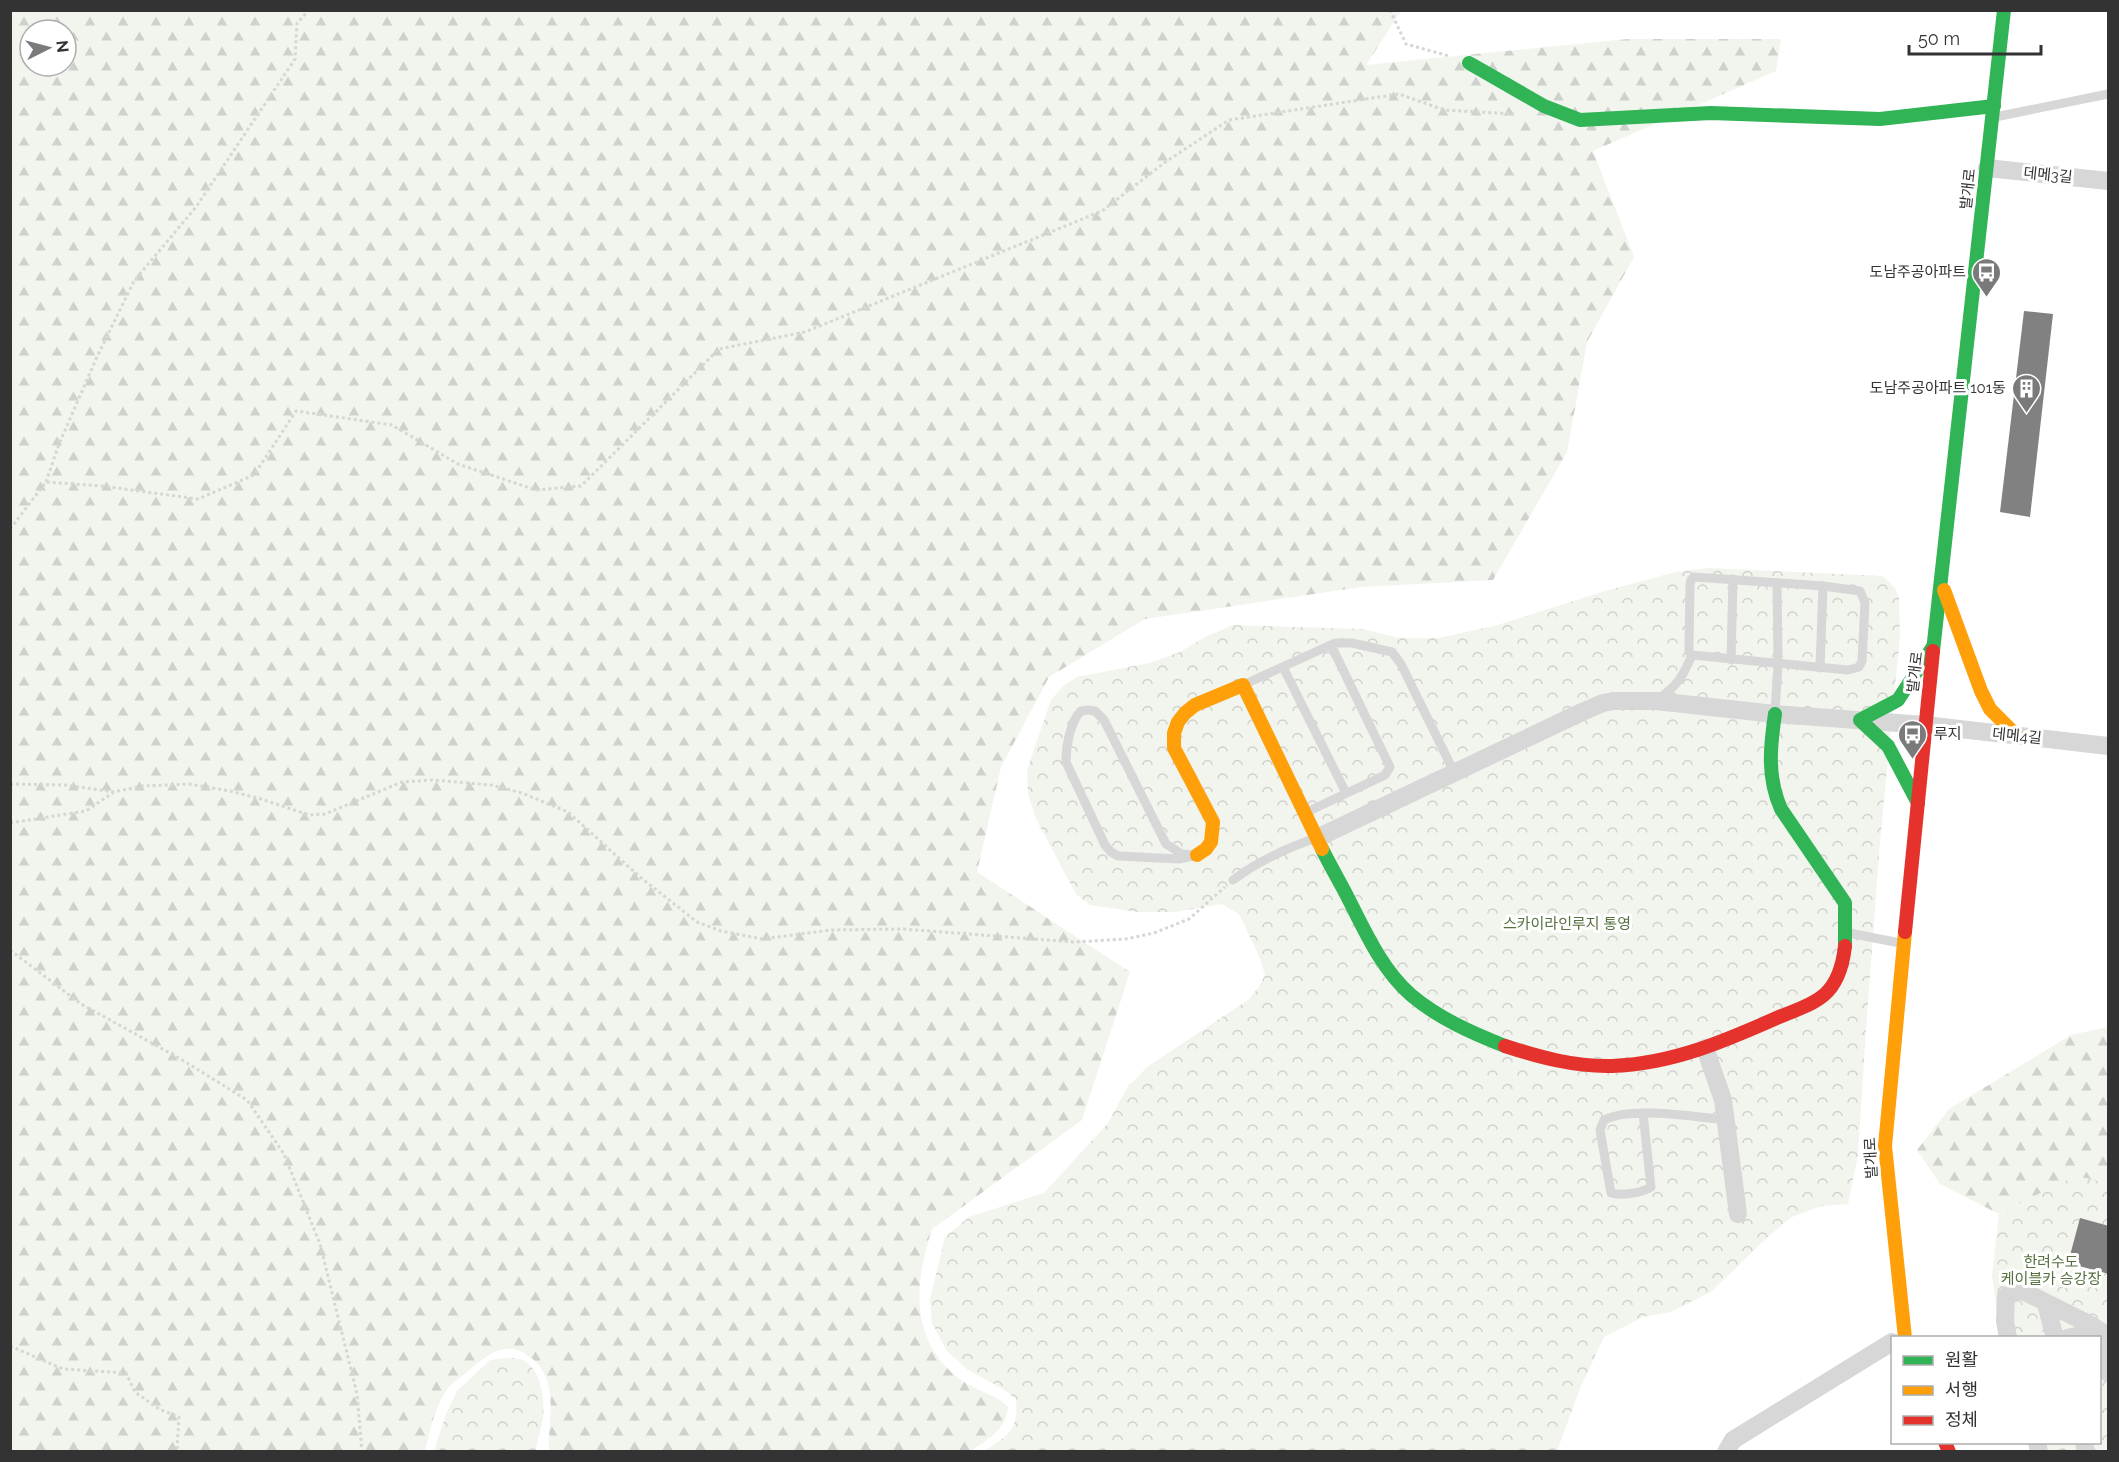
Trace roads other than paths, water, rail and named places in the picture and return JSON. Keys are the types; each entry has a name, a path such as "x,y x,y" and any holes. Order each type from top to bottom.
{"street":[{"name":"발개로","path":"1900,1336 1885,1146 1925,725 2004,10"},
{"path":"1469,63 1544,106 1580,120 1711,113 1880,119 1993,112"},
{"name":"데메3길","path":"1987,168 2109,181"},
{"path":"1942,586 1980,691 1990,709 2017,736"},
{"path":"1918,803 1888,747 1860,720 1898,700 1935,643"},
{"path":"1197,855 1204,852 1210,845 1214,836 1213,822 1174,748 1175,727 1185,711 1243,685 1317,838 1382,961 1409,992 1435,1012 1485,1038 1534,1056 1588,1065 1628,1065 1677,1058 1794,1011 1825,994 1839,972 1846,946 1845,903 1781,809 1774,795 1769,765 1775,714"},
{"name":"데메4길","path":"1317,838 1454,772 1614,700 1656,700 1775,714 1925,725 2109,746"},
{"path":"1705,1048 1723,1100 1738,1214"},
{"path":"2008,1336 2005,1321 2006,1296 2021,1290 2098,1336"},
{"path":"2046,1304 2054,1336"},
{"path":"1726,1452 1733,1440 1891,1343"},
{"path":"2101,1346 2109,1373"}],"lane":[{"path":"1993,112 2109,94"},
{"path":"1656,700 1674,687 1682,677 1692,655 1689,646 1691,580 1701,577 1823,586 1860,591 1865,603 1862,661 1859,667 1848,670 1820,668 1692,655"},
{"path":"1731,660 1733,579"},
{"path":"1775,714 1778,664 1777,583"},
{"path":"1820,668 1823,586"},
{"path":"1243,685 1331,645 1343,642 1392,652 1401,664 1454,772"},
{"path":"1306,812 1385,775 1390,767 1331,645"},
{"path":"1283,667 1346,793"},
{"path":"1081,711 1095,711 1104,720 1166,844 1182,854 1197,855 1179,859 1118,856 1105,845 1066,762 1066,752 1074,722 1081,711"},
{"path":"1233,880 1248,869 1290,847 1317,838"},
{"path":"1846,932 1904,944"},
{"path":"1643,1113 1651,1187 1643,1191 1611,1193 1600,1130 1604,1120 1610,1117 1643,1113 1726,1120"}],"place":[{"name":"도남주공아파트","path":"1987,298"},
{"name":"도남주공아파트 101동","path":"2027,414"},
{"name":"루지","path":"1913,760"}],"park label":[{"name":"스카이라인루지 통영","path":"1567,924"},
{"name":"한려수도 케이블카 승강장","path":"2051,1270"}]}
